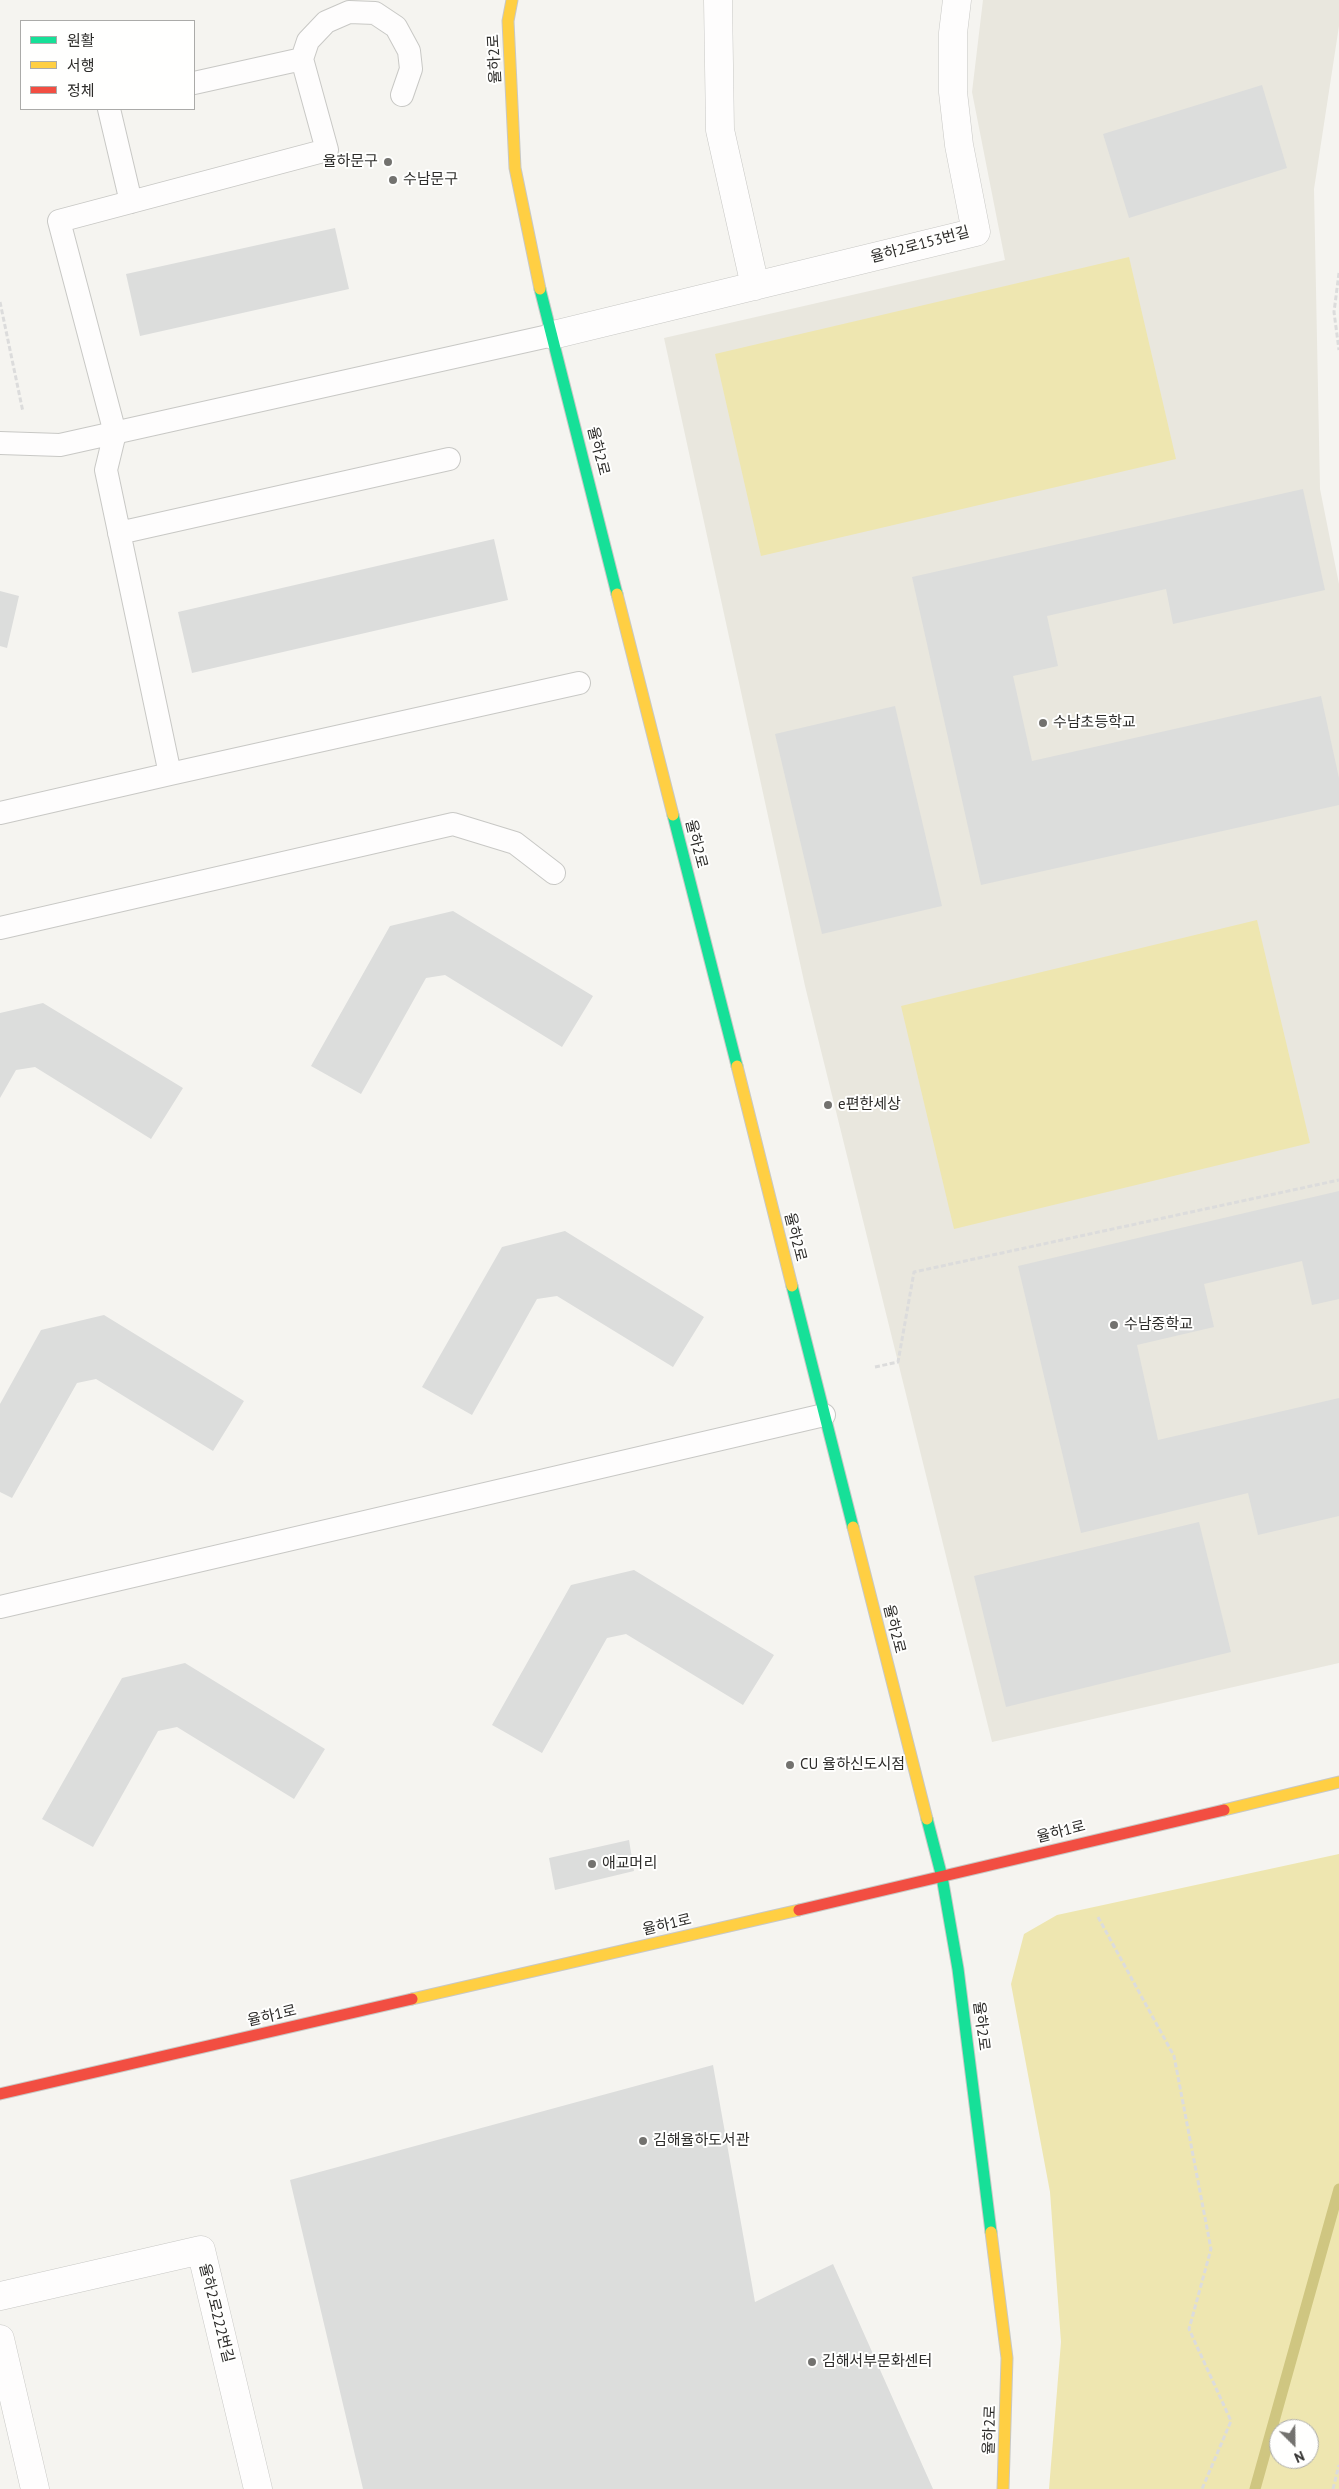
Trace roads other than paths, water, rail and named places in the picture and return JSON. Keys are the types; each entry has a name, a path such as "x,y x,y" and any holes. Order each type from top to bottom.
{"street":[{"name":"율하2로","path":"512,0 508,21 515,168 536,272 942,1877 958,1970 1008,2358 1003,2489"},
{"path":"718,0 720,130 755,286"},
{"name":"율하2로153번길","path":"553,335 976,232 959,145 953,92 953,32 957,0"},
{"name":"율하1로","path":"0,2094 942,1877 1339,1782"},
{"name":"율하2로222번길","path":"0,2296 201,2250 258,2489"},
{"path":"0,2339 35,2489"}],"lane":[{"path":"170,774 106,470 115,433 59,221 327,150 302,59 308,41 326,22 349,12 375,13 396,27 408,51 411,69 402,95"},
{"path":"195,83 302,59"},
{"path":"109,110 131,202"},
{"path":"0,443 60,445 553,335"},
{"path":"119,533 449,459"},
{"path":"0,813 579,683"},
{"path":"0,928 453,824 515,843 554,873"},
{"path":"0,1607 824,1414"}],"waterway":[{"path":"1255,2489 1339,2189"}],"place":[{"name":"율하문구","path":"388,162"},
{"name":"수남문구","path":"393,180"},
{"name":"수남초등학교","path":"1043,723"},
{"name":"e편한세상","path":"828,1105"},
{"name":"수남중학교","path":"1114,1325"},
{"name":"CU 율하신도시점","path":"790,1765"},
{"name":"애교머리","path":"592,1864"},
{"name":"김해율하도서관","path":"643,2141"},
{"name":"김해서부문화센터","path":"812,2362"}]}
